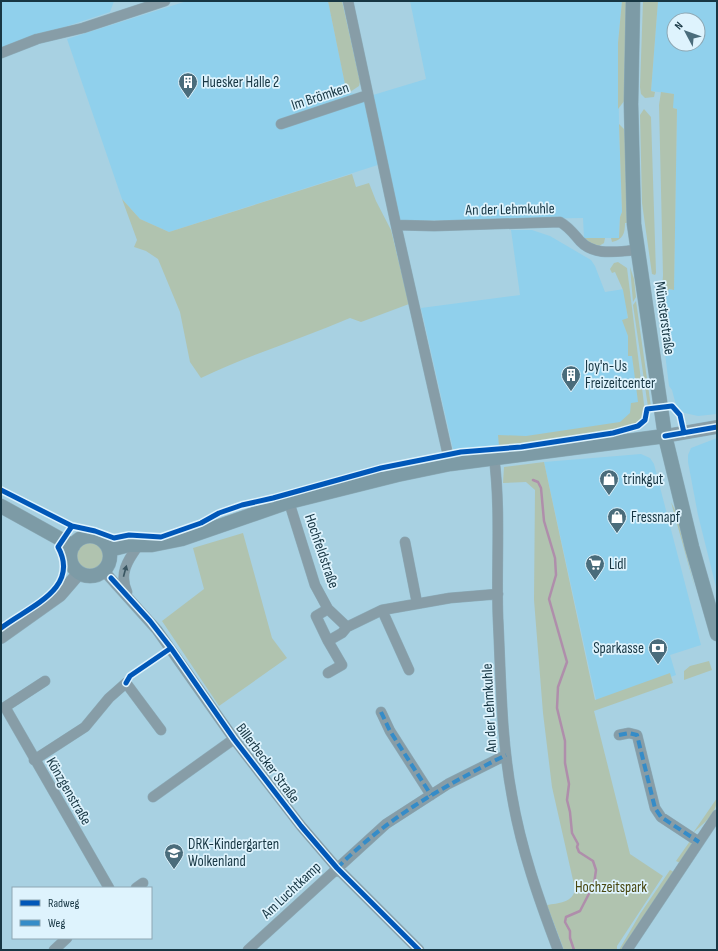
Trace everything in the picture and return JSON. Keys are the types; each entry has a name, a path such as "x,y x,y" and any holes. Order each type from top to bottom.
{"main road":[{"name":"Münsterstraße","path":"634,1 631,56 631,162 634,224 665,436 692,547 717,634"},
{"path":"109,550 129,545 138,546 163,544 182,539 233,520 289,502 396,474 450,464 665,436"},
{"path":"1,506 73,546"},
{"path":"96,537 106,545 109,550 109,561 104,571 92,576 79,573 74,569 70,558 73,546 83,538 96,537"}],"street":[{"path":"1,53 37,38 83,28 165,1"},
{"path":"348,1 396,225 450,464"},
{"name":"Im Brömken","path":"281,124 368,96"},
{"name":"An der Lehmkuhle","path":"396,225 434,226 560,222 567,226 580,241 595,251 638,250"},
{"path":"665,436 717,427"},
{"name":"An der Lehmkuhle","path":"494,458 499,517 498,594 506,755 512,796 537,897 558,950"},
{"name":"Hochfeldstraße","path":"289,502 315,585 328,609 347,627"},
{"path":"405,542 417,603"},
{"name":"Billerbecker Straße","path":"129,598 122,582 124,569 138,546"},
{"name":"Billerbecker Straße","path":"104,571 171,648 234,739 301,826 337,868 419,950"},
{"path":"1,638 60,595 79,573"},
{"path":"328,641 342,633 347,627 382,610 417,603 498,594"},
{"name":"Hochfeldstraße","path":"328,609 316,616 342,665 328,673"},
{"path":"382,610 409,670"},
{"name":"Könzgenstraße","path":"45,681 3,709 108,887"},
{"path":"34,760 85,728 109,698 126,683 161,730"},
{"path":"381,712 390,731 431,795"},
{"path":"619,735 630,733 637,735 655,808 661,817 699,842"},
{"name":"Billerbecker Straße","path":"153,797 234,739"},
{"name":"Am Luchtkamp","path":"248,950 386,824 448,784 506,755"},
{"path":"627,950 717,815"},
{"path":"54,950 66,939"}],"shaded area":[{"path":"1,1 114,1 110,12 1,48"},
{"path":"187,1 328,1 347,93 373,95 426,79 410,1 622,1 618,43 622,212 620,217 619,238 584,238 583,218 400,221 387,162 169,232 140,219 122,199 67,39"},
{"path":"658,1 717,1 717,414 698,416 680,412 677,409 672,390 669,386 659,304 664,299 669,289 674,290 677,109 673,108 673,94 651,91"},
{"path":"511,230 532,230 550,236 591,260 595,266 605,292 624,289 640,414 627,425 463,453 453,449 421,308 520,295"},
{"path":"717,438 717,591 698,515 688,455 691,448"},
{"path":"641,454 650,458 654,464 701,645 670,655 676,675 597,704 544,462"}],"green space":[{"path":"328,1 342,1 360,82 359,86 347,94"},
{"path":"622,1 629,1 625,100 618,109 618,43"},
{"path":"643,1 658,1 651,91 655,92 654,97 645,98 641,94 640,87"},
{"path":"661,92 674,94 673,108 677,109 674,290 669,289 664,299 659,304 663,275 659,105"},
{"path":"644,109 651,117 655,275 652,274 642,203 640,115"},
{"path":"619,124 624,129 625,134 628,223 625,223 623,236 619,240 612,242 611,238 619,238 620,217 622,212"},
{"path":"352,174 356,187 369,183 376,201 391,230 409,304 361,322 350,318 201,378 190,362 180,312 158,259 146,251 134,247 137,240 122,199 140,219 169,232"},
{"path":"584,238 605,238 604,243 599,246"},
{"path":"618,262 627,268 645,412 638,423 606,432 499,446 498,435 526,436 620,422 630,413 631,403 638,402 632,356 628,356 628,336 622,320 628,318 623,290 615,272 612,273 610,269 614,263"},
{"path":"630,267 634,279 636,297 633,302"},
{"path":"636,301 651,407 648,407 633,305"},
{"name":"Hochzeitspark","path":"544,462 595,700 670,673 673,683 594,711 630,854 663,876 617,946 617,950 564,950 547,905 568,900 574,894 575,889 552,787 543,713 534,600 535,490 526,482 503,483 504,467"},
{"path":"671,502 675,510 696,592"},
{"path":"243,533 272,638 287,658 219,706 162,621 204,589 193,548"},
{"path":"90,542 100,546 104,556 100,566 90,570 80,566 76,556 80,546"},
{"path":"709,661 712,670 684,680 684,671 690,666"},
{"path":"717,798 715,809 705,822 693,833"},
{"path":"690,841 692,845 680,863 676,861"},
{"path":"670,870 674,872 623,950 619,950 640,914"}],"waterway":[{"path":"533,480 538,482 541,488 544,521 555,558 556,575 549,599 567,662 558,687 557,708 565,741 565,763 569,784 567,800 572,833 578,844 577,847 579,852 593,861 596,870 594,884 580,911 566,917 565,922 570,931 570,938 574,950"}],"marked path":[{"path":"381,712 390,731 431,795"},
{"path":"619,735 629,733 637,735 655,808 661,817 699,842"},
{"path":"337,868 376,833 396,818 438,791 506,755"}],"cycle path":[{"path":"1,490 72,526 95,531 114,538 129,535 161,537 201,523 219,513 242,505 273,498 381,468 461,452 521,447 613,433 638,426 645,420 647,409 672,406 680,415 684,433"},
{"path":"665,436 717,427"},
{"path":"1,628 37,604 57,586 63,574 63,562 58,547 72,526"},
{"path":"111,578 150,621 171,648 234,739 301,826 337,868 419,950"},
{"path":"126,683 130,676 171,648"}],"place":[{"name":"Huesker Halle 2","path":"188,99"},
{"name":"Joy'n-Us Freizeitcenter","path":"571,392"},
{"name":"trinkgut","path":"609,496"},
{"name":"Fressnapf","path":"617,534"},
{"name":"Lidl","path":"595,581"},
{"name":"Sparkasse","path":"658,665"},
{"name":"DRK-Kindergarten Wolkenland","path":"174,870"}]}
